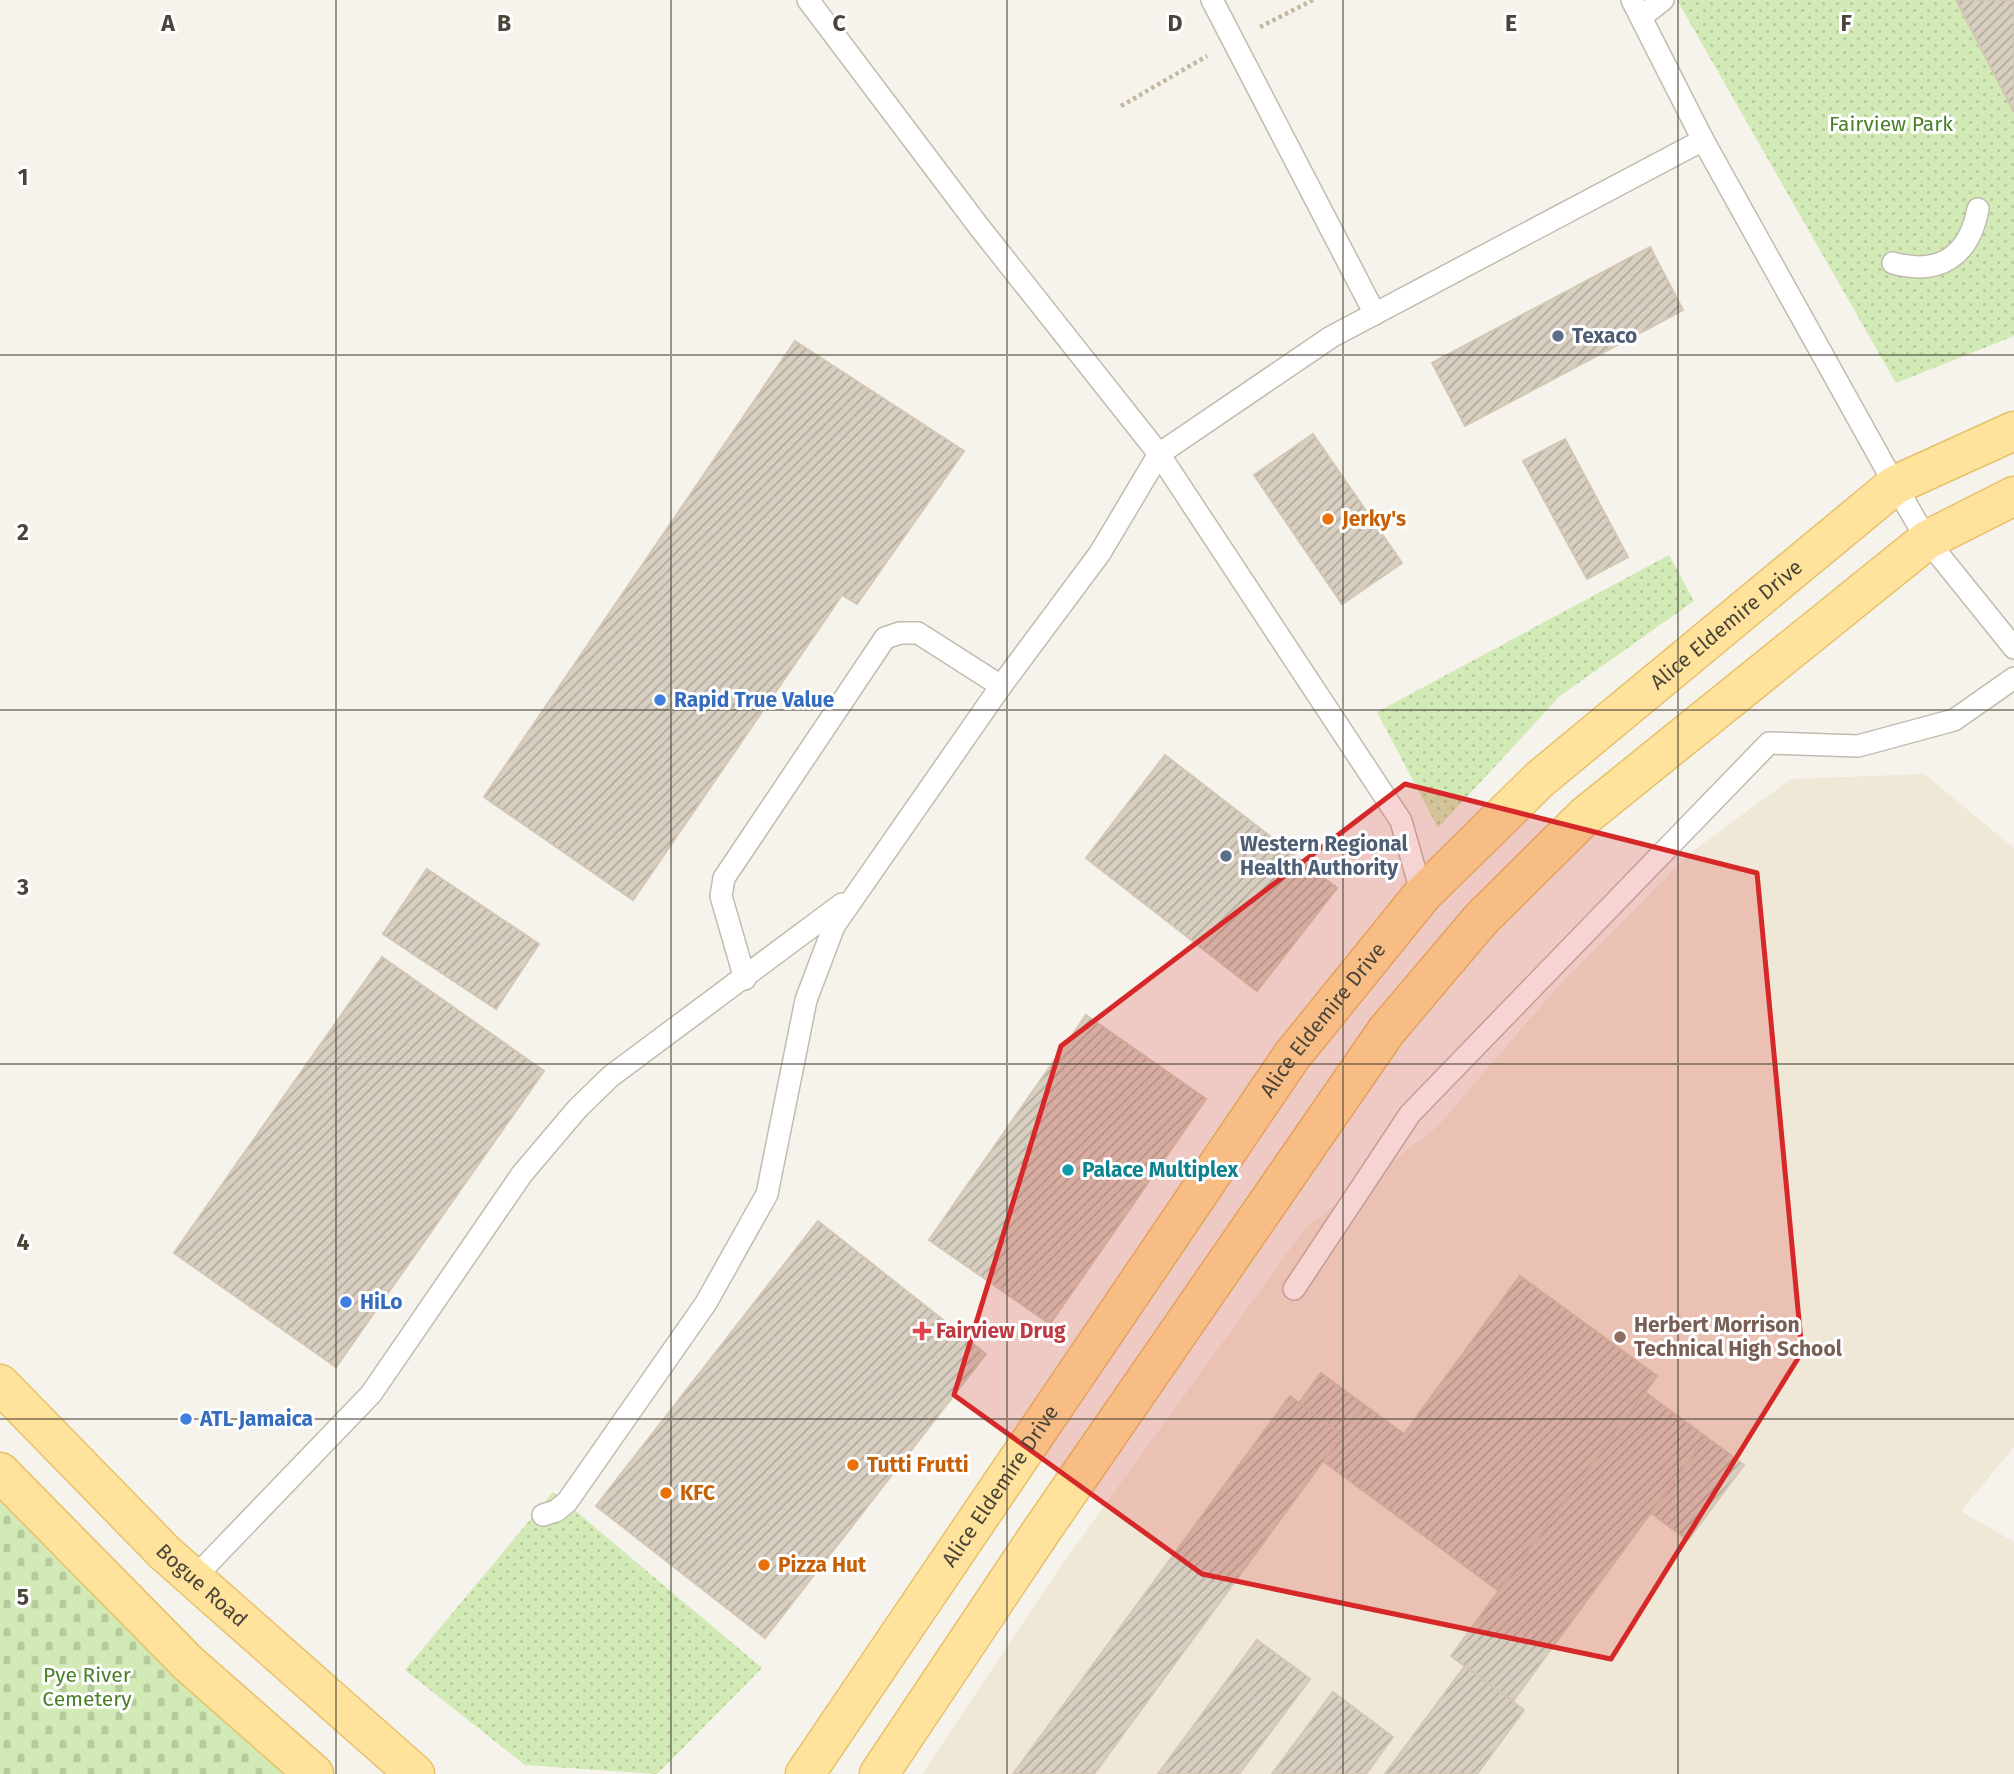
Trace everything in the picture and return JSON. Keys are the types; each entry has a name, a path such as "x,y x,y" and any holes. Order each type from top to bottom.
{"main road":[{"name":"Alice Eldemire Drive","path":"804,1774 1291,1057 1422,895 1540,779 1895,485 2014,431"},
{"path":"879,1774 1040,1533 1395,1020 1482,918 1585,816 1927,540 2014,496"},
{"name":"Bogue Road","path":"0,1384 165,1553 305,1680 415,1774"},
{"path":"0,1472 188,1663 314,1774"}],"lane":[{"path":"808,0 980,228 1159,454 1401,821 1422,895"},
{"path":"1212,0 1375,314"},
{"path":"1663,0 1636,8 1703,140 1927,540 2014,648"},
{"path":"542,1515 556,1511 567,1502 640,1400 706,1303 767,1194 806,1000 834,926 1001,686 1100,553 1159,454 1331,337 1703,140"},
{"path":"1893,262 1912,268 1932,267 1950,259 1964,246 1974,228 1978,209"},
{"path":"745,979 721,896 724,878 885,638 900,633 918,633 1001,686"},
{"path":"1294,1289 1410,1114 1769,743 1858,746 1954,720 2014,678"},
{"path":"194,1578 371,1394 522,1174 578,1108 611,1076 852,897"}],"highlighted area":[{"path":"1405,784 1757,873 1802,1352 1611,1659 1202,1574 954,1395 1061,1046"}],"shaded area":[{"name":"Herbert Morrison Technical High School","path":"1924,774 2014,848 2014,1447 1961,1511 2014,1542 2014,1774 922,1774 1065,1560 1306,1227 1437,1127 1554,991 1690,853 1791,779"}],"green space":[{"name":"Fairview Park","path":"1677,0 2014,0 2014,336 1896,383"},
{"path":"1669,555 1694,601 1560,696 1438,828 1377,712"},
{"name":"Pye River Cemetery","path":"0,1474 314,1774 0,1774"},
{"path":"553,1492 762,1668 657,1774 525,1765 405,1670"}],"building":[{"path":"1956,0 2014,0 2014,112"},
{"name":"Texaco","path":"1650,247 1683,310 1465,426 1432,363"},
{"name":"Rapid True Value","path":"795,341 964,451 857,604 842,595 633,900 484,797"},
{"name":"Jerky's","path":"1313,434 1402,563 1342,604 1254,475"},
{"path":"1565,439 1628,557 1587,579 1523,461"},
{"path":"1165,755 1337,888 1257,991 1086,858"},
{"path":"427,869 539,944 496,1009 383,934"},
{"path":"382,957 544,1071 336,1367 174,1253"},
{"name":"Palace Multiplex","path":"1086,1015 1206,1099 1050,1324 929,1240"},
{"path":"818,1221 986,1354 765,1638 596,1506"},
{"path":"1520,1276 1657,1376 1499,1591 1323,1461 1364,1405 1404,1434"},
{"path":"1321,1373 1364,1405 1342,1435 1299,1403"},
{"path":"1645,1392 1706,1437 1513,1701 1451,1656"},
{"path":"1290,1396 1342,1435 1094,1774 1013,1774"},
{"path":"1706,1437 1744,1465 1688,1540 1651,1513"},
{"path":"1257,1640 1310,1679 1239,1774 1158,1774"},
{"path":"1465,1666 1524,1710 1477,1774 1385,1774"},
{"path":"1333,1692 1393,1737 1366,1774 1272,1774"}],"place":[{"name":"Texaco","path":"1558,336"},
{"name":"Jerky's","path":"1328,519"},
{"name":"Rapid True Value","path":"660,700"},
{"name":"Western Regional Health Authority","path":"1226,856"},
{"name":"Palace Multiplex","path":"1068,1170"},
{"name":"HiLo","path":"346,1302"},
{"name":"Fairview Drug","path":"922,1331"},
{"name":"Herbert Morrison Technical High School","path":"1620,1337"},
{"name":"ATL Jamaica","path":"186,1419"},
{"name":"Tutti Frutti","path":"853,1465"},
{"name":"KFC","path":"666,1493"},
{"name":"Pizza Hut","path":"764,1565"}]}
